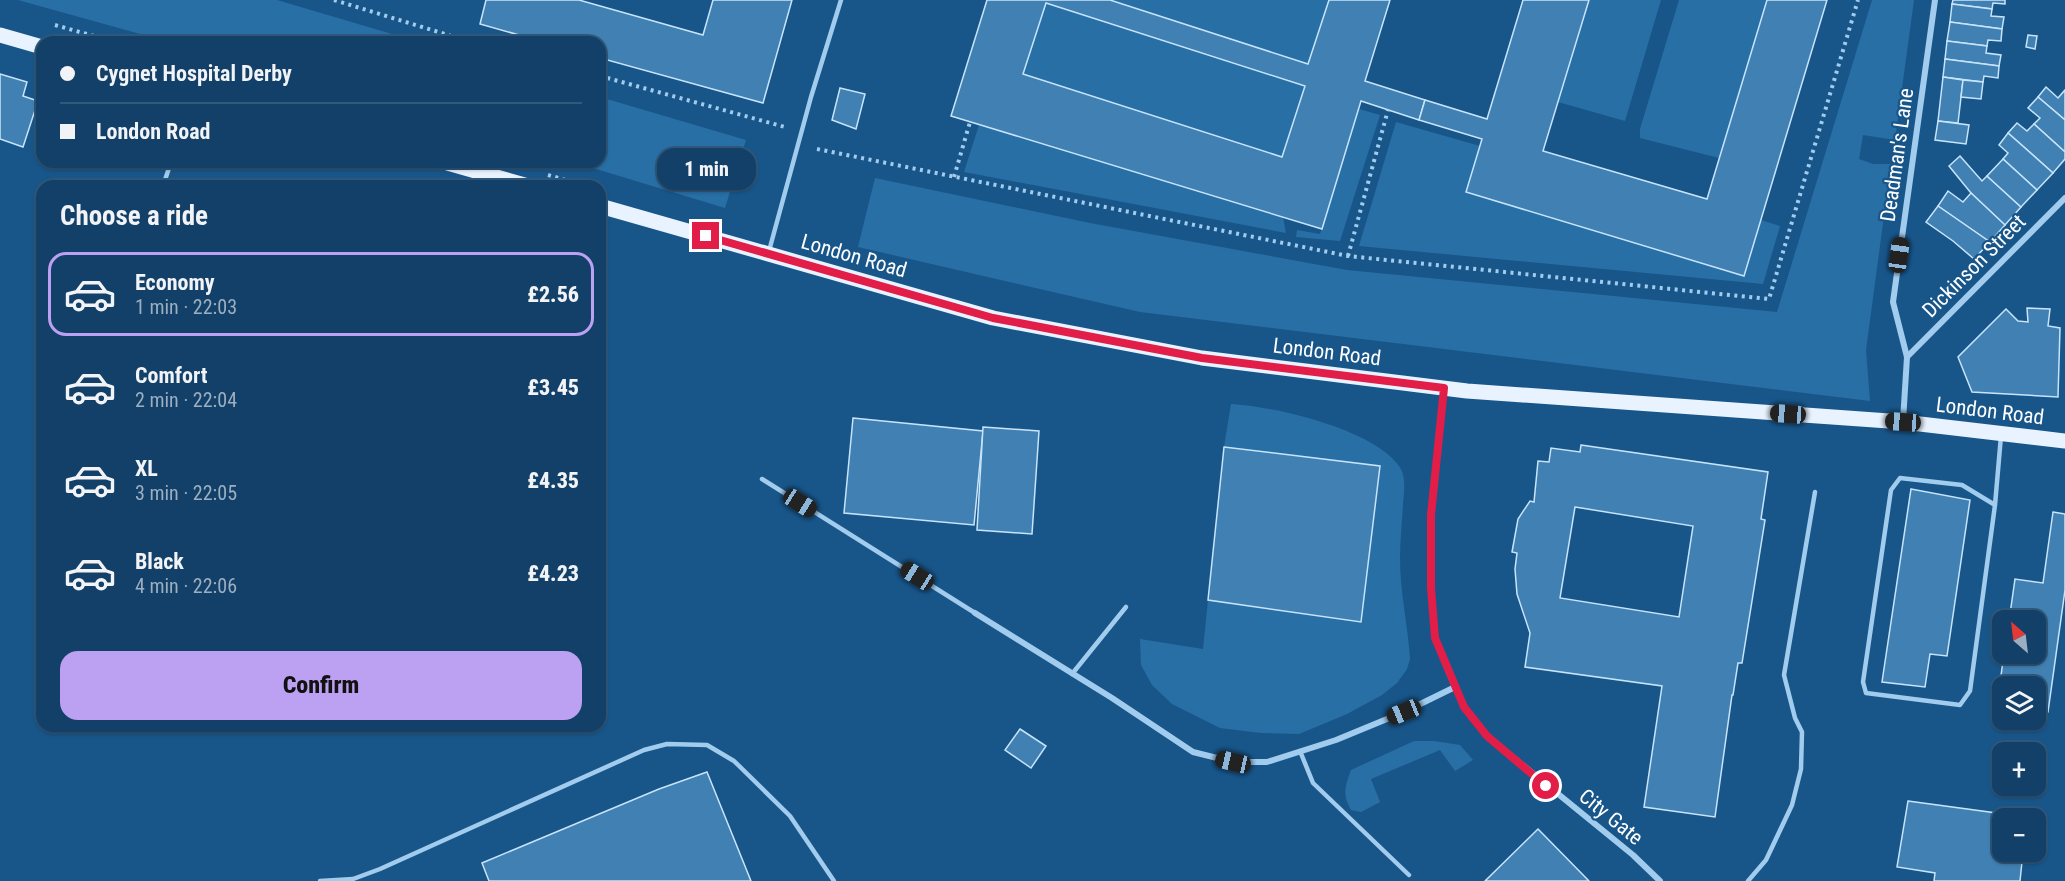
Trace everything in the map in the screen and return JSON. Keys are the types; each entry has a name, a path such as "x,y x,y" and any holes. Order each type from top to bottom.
{"main road":[{"path":"0,35 36,45"},
{"path":"465,168 507,180"},
{"name":"London Road","path":"606,208 993,318 1202,358 1444,388 1903,422 2065,441"}],"street":[{"name":"Deadman's Lane","path":"1903,422 1906,357 1893,302 1935,0"},
{"name":"Dickinson Street","path":"1906,357 2065,198"},
{"name":"City Gate","path":"1444,388 1431,515 1431,588 1435,638 1455,687 1464,707 1487,736 1633,855 1660,881"},
{"path":"975,613 1193,752 1233,762 1267,762 1336,740 1404,712 1455,687"}],"lane":[{"path":"769,254 800,146 811,97 841,0"},
{"path":"1995,505 1962,486 1900,478 1891,490 1863,682 1866,693 1960,705 1970,691 1995,505 2002,434"},
{"path":"762,479 975,613"},
{"path":"1748,881 1766,860 1792,806 1801,768 1802,732 1795,718 1784,675 1815,492"},
{"path":"1072,674 1126,607"},
{"path":"320,881 353,879 380,869 644,750 666,744 707,745 734,761 790,816 834,881"},
{"path":"1300,751 1312,783 1409,874"}],"path":[{"path":"334,0 451,36"},
{"path":"800,146 1348,256 1769,299 1858,0"},
{"path":"606,78 803,132"},
{"path":"1348,256 1389,110"},
{"path":"954,177 970,122"}],"shaded area":[{"path":"18,0 277,0 399,36 240,36 147,36"},
{"path":"1110,0 1329,0 1308,64"},
{"path":"1589,0 1661,0 1625,121 1558,102"},
{"path":"1679,0 1767,0 1719,158 1640,138 1640,129"},
{"path":"1872,0 1914,0 1895,140 1863,135 1859,159 1873,164 1891,164 1866,350 1870,401 1140,312 858,247 875,178 1090,223 1347,270 1777,312"},
{"path":"1046,3 1305,86 1282,157 1023,74"},
{"path":"606,99 746,140 725,208 593,168 606,168"},
{"path":"1359,109 1380,115 1340,241 1296,237 1297,230 1320,234"},
{"path":"1396,122 1480,146 1466,192 1744,275 1761,220 1780,226 1763,284 1359,246"},
{"path":"979,125 1283,217 1286,233 964,172"},
{"path":"1231,404 1297,415 1348,432 1389,455 1401,469 1404,477 1400,559 1410,659 1407,669 1397,683 1382,695 1347,714 1299,734 1261,733 1220,728 1172,704 1152,685 1141,665 1140,639 1203,649 1208,600 1361,622 1380,466 1224,447"},
{"path":"1414,741 1460,745 1473,760 1455,771 1440,750 1371,779 1380,802 1361,812 1351,810 1345,790 1351,770"}],"building":[{"path":"486,0 579,0 703,35 713,0 792,0 763,103 606,60 606,36 523,36 480,24"},
{"path":"987,0 1110,0 1308,64 1329,0 1390,0 1365,81 1425,100 1419,120 1361,101 1322,229 951,116","holes":["1046,3 1305,86 1282,157 1023,74"]},
{"path":"1523,0 1589,0 1543,151 1707,199 1767,0 1827,0 1744,276 1466,192 1482,139 1419,120 1425,100 1487,119"},
{"path":"1953,0 2005,0 2005,4 1993,3 1992,9 1952,4"},
{"path":"1952,4 1992,9 1991,16 2004,17 2002,29 1950,22"},
{"path":"1950,22 2002,29 2001,41 1988,40 1987,46 1947,41"},
{"path":"2028,35 2037,36 2035,49 2026,47"},
{"path":"1947,41 1987,46 1986,53 2001,55 1999,66 1945,59"},
{"path":"1945,59 1999,66 1998,78 1984,76 1983,82 1943,77"},
{"path":"0,74 27,82 23,96 36,100 36,107 23,147 0,139"},
{"path":"1943,77 1963,80 1958,123 1938,121"},
{"path":"1963,80 1983,82 1981,99 1961,97"},
{"path":"2046,87 2058,98 2065,90 2065,120 2038,97"},
{"path":"840,88 865,94 856,129 832,120"},
{"path":"2038,97 2065,120 2065,152 2034,124 2040,118 2028,108"},
{"path":"1938,121 1969,125 1966,144 1935,140"},
{"path":"2017,123 2027,131 2034,124 2065,152 2065,159 2053,173 2008,133"},
{"path":"2008,133 2053,173 2037,190 2003,159 2008,153 1999,145"},
{"path":"1960,156 1982,181 1987,176 2021,207 2005,225 1971,193 1949,166"},
{"path":"2003,159 2037,190 2021,207 1987,176"},
{"path":"1948,191 1963,202 1971,193 2005,225 1990,242 1938,206"},
{"path":"1938,206 1990,242 1974,259 1926,222"},
{"path":"2027,308 2050,309 2048,326 2060,328 2058,397 1972,392 1958,357 2006,309 2018,321 2028,322"},
{"path":"853,418 983,431 974,525 844,513"},
{"path":"983,427 1039,431 1032,534 977,530"},
{"path":"1581,445 1768,472 1761,519 1765,520 1742,663 1738,663 1732,695 1715,817 1644,807 1662,686 1525,667 1530,633 1517,594 1515,569 1517,553 1512,552 1518,519 1530,501 1534,502 1538,461 1549,462 1551,448 1580,452","holes":["1575,507 1693,526 1679,617 1560,598"]},
{"path":"1224,447 1380,466 1361,622 1208,600"},
{"path":"1911,489 1970,500 1947,656 1930,654 1925,687 1882,682"},
{"path":"2053,512 2065,514 2065,590 2048,712 2046,712 2046,676 2001,676 2003,664 2046,664 2046,610 2011,610 2015,579 2043,583"},
{"path":"1020,729 1046,746 1031,768 1005,750"},
{"path":"707,772 751,881 489,881 482,863 659,789"},
{"path":"1908,801 1992,812 1992,862 2022,862 2020,881 1934,881 1935,873 1897,867"},
{"path":"1538,829 1589,881 1485,881"}],"route":[{"path":"706,236 993,318 1202,358 1444,388 1431,515 1431,588 1435,638 1464,707 1487,736 1546,786"}]}
